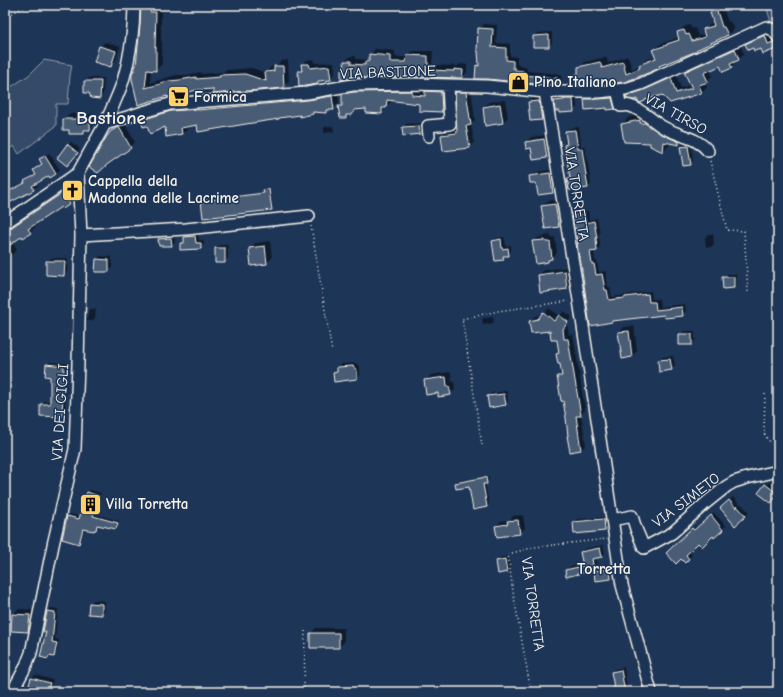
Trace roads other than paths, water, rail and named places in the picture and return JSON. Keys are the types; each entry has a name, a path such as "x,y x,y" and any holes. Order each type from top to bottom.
{"street":[{"path":"5,223 78,173 105,124 122,83 130,48 134,5"},
{"name":"VIA BASTIONE","path":"105,124 170,104 307,92 353,85 413,84 487,86 545,92 600,92 625,89 641,84 766,27 773,30 778,37"},
{"path":"429,136 428,126 450,124 448,85"},
{"name":"VIA TIRSO","path":"617,90 621,106 629,105 663,127 698,141 708,151"},
{"name":"VIA TORRETTA","path":"545,92 579,300 622,586 651,692"},
{"name":"VIA DEI GIGLI","path":"12,692 31,653 53,545 75,449 81,235 78,173"},
{"path":"81,235 186,229 309,216"},
{"name":"VIA SIMETO","path":"612,520 632,516 644,548 672,533 727,486 747,478 778,471"}],"place":[{"name":"Pino Italiano","path":"519,82"},
{"name":"Formica","path":"179,97"},
{"name":"Cappella della Madonna delle Lacrime","path":"73,190"},
{"name":"Villa Torretta","path":"90,504"}],"district":[{"name":"Bastione","path":"111,118"},
{"name":"Torretta","path":"604,569"}]}
